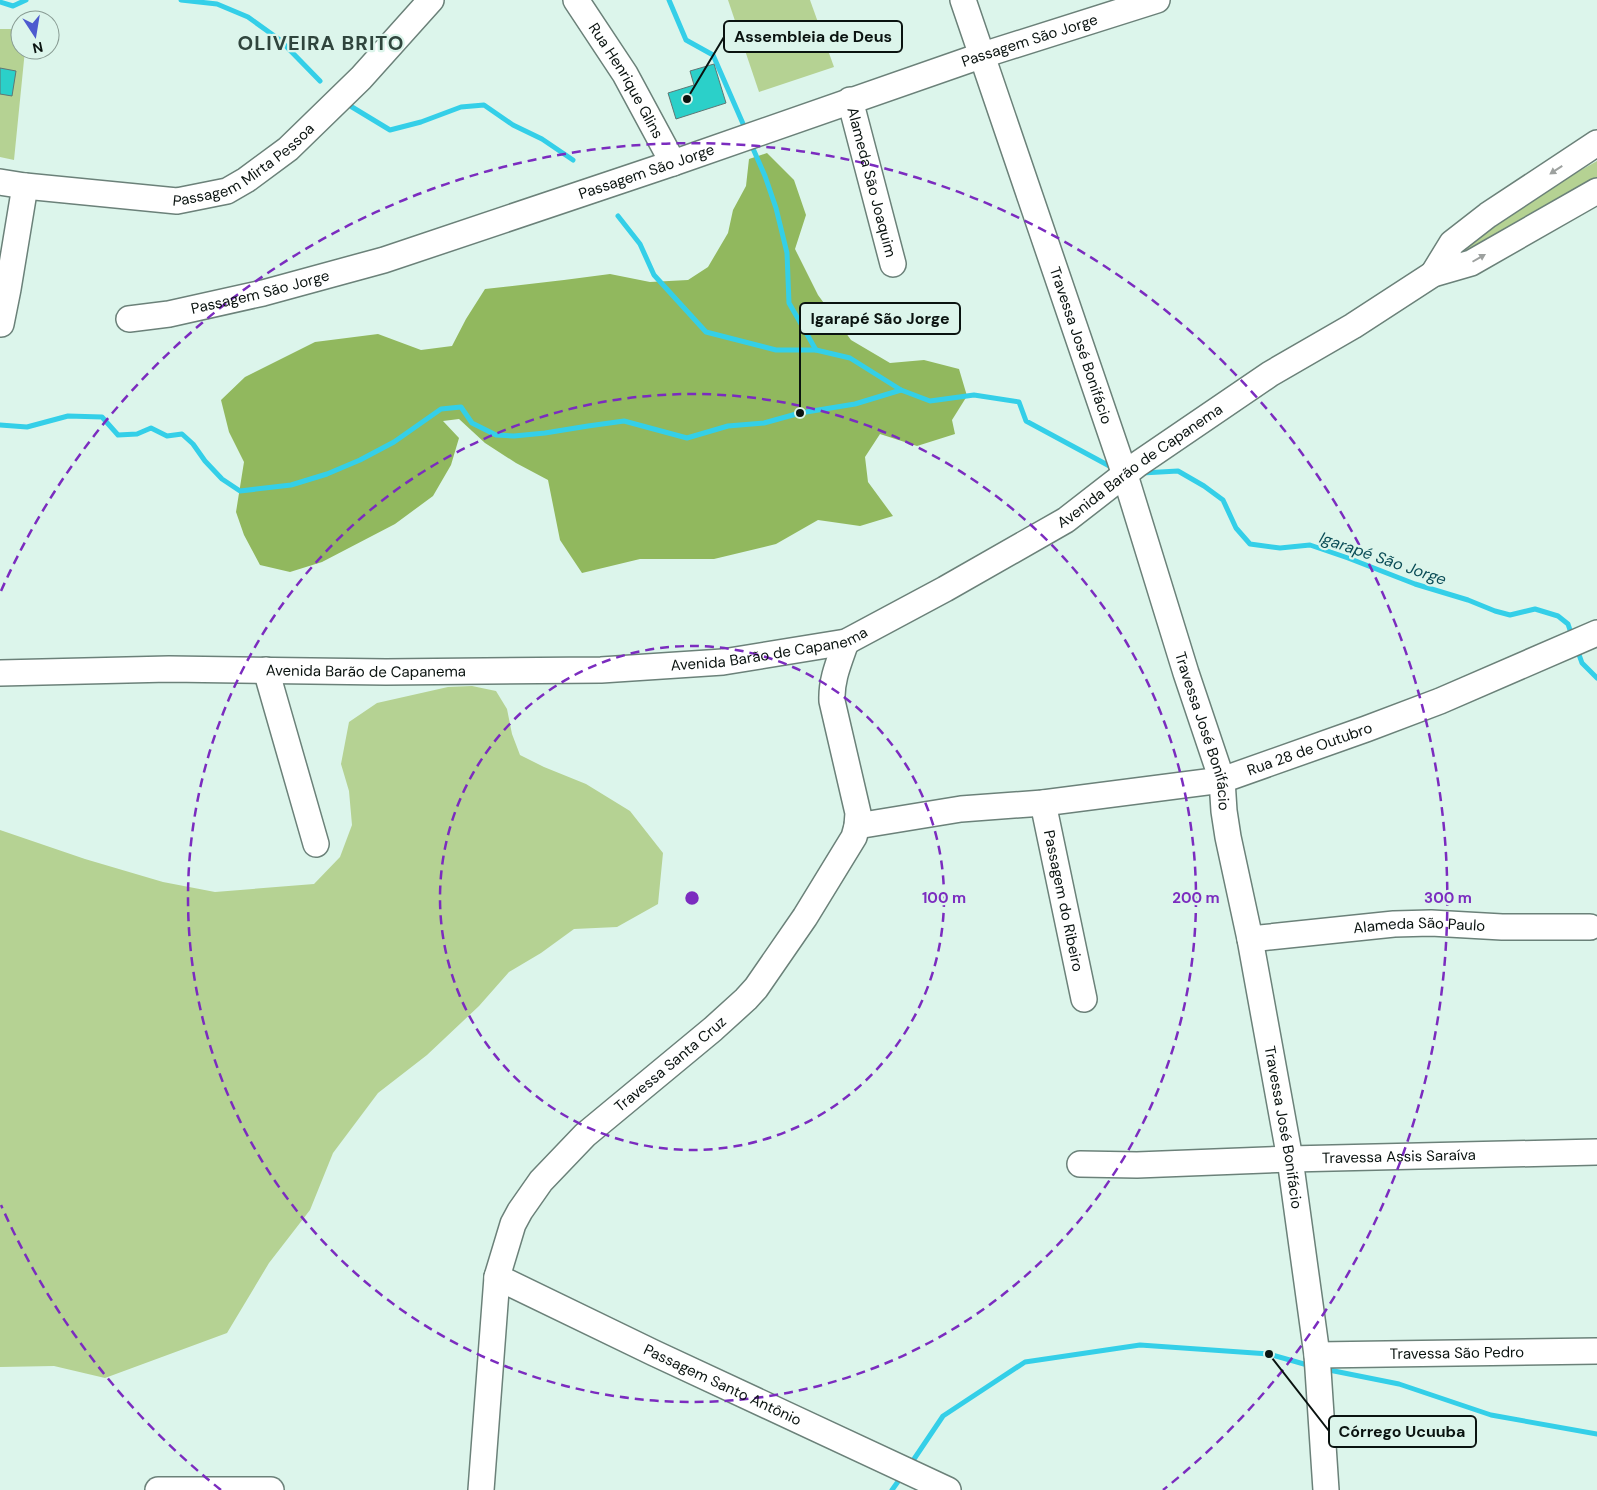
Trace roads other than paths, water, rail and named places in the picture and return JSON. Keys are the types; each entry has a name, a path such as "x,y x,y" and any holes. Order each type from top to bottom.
{"street":[{"name":"Passagem Mirta Pessoa","path":"0,182 177,201 227,191 246,180 288,149 361,78 431,0"},
{"name":"Rua Henrique Glins","path":"576,0 625,74 673,163"},
{"name":"Travessa José Bonifácio","path":"963,0 1125,475 1186,673 1222,780 1228,837 1250,939 1290,1159 1318,1355 1326,1490"},
{"name":"Passagem São Jorge","path":"129,319 169,314 263,293 384,260 673,163 983,55 1157,0"},
{"name":"Alameda São Joaquim","path":"850,100 893,264"},
{"name":"Avenida Barão de Capanema","path":"1434,274 1452,243 1488,216 1597,144"},
{"path":"2,312 25,186"},
{"name":"Avenida Barão de Capanema","path":"0,673 169,669 386,672 601,670 722,662 846,642 954,584 1066,520 1125,475 1270,374 1354,326 1434,274 1470,263 1597,191"},
{"name":"Rua 28 de Outubro","path":"857,826 962,809 1043,803 1222,780 1440,701 1597,632"},
{"name":"Travessa Santa Cruz","path":"481,1490 497,1277 513,1224 530,1195 541,1181 585,1135 720,1023 746,999 761,981 805,917 854,837 858,813 832,701 832,683 846,642"},
{"path":"266,670 316,844"},
{"name":"Passagem do Ribeiro","path":"1043,803 1084,999"},
{"name":"Alameda São Paulo","path":"1250,939 1394,924 1431,923 1502,927 1590,927"},
{"name":"Travessa Assis Saraíva","path":"1080,1164 1137,1165 1290,1159 1597,1152"},
{"name":"Passagem Santo Antônio","path":"497,1277 654,1353 948,1490"},
{"name":"Travessa São Pedro","path":"1318,1355 1597,1352"},
{"path":"158,1490 271,1490"}],"waterway":[{"path":"0,2 13,6 26,0"},
{"path":"181,0 217,4 248,17 280,40 320,81"},
{"path":"669,0 686,40 713,55 744,126"},
{"path":"345,101 390,130 421,122 461,107 484,105 513,125 542,139 573,160"},
{"path":"751,144 776,208 787,253 789,303 816,350 850,358 901,390"},
{"path":"618,216 640,244 654,275 706,332 776,350 816,350"},
{"name":"Igarapé São Jorge","path":"0,425 27,427 68,416 102,417 118,435 137,434 151,428 167,436 182,434 193,444 205,461 222,479 240,491 291,485 327,474 360,460 394,442 441,409 461,407 472,423 496,435 514,436 545,433 624,421 687,438 728,426 764,423 800,413 855,404 901,390 930,401 974,395 1019,402 1026,421 1115,469"},
{"name":"Igarapé São Jorge","path":"1142,473 1178,471 1204,486 1223,500 1236,528 1250,544 1280,548 1310,545 1495,611 1510,615 1535,609 1558,616 1568,624 1572,636"},
{"name":"Igarapé São Jorge","path":"1577,649 1582,663 1597,678"},
{"path":"910,1465 943,1416 1025,1362 1140,1345 1269,1354 1311,1366"},
{"path":"1324,1369 1399,1384 1491,1415 1597,1434"},
{"path":"892,1490 902,1476"}],"place":[{"name":"Assembleia de Deus","path":"687,99"},
{"name":"Igarapé São Jorge","path":"800,413"},
{"name":"Córrego Ucuuba","path":"1269,1354"}],"district":[{"name":"OLIVEIRA BRITO","path":"321,43"}]}
